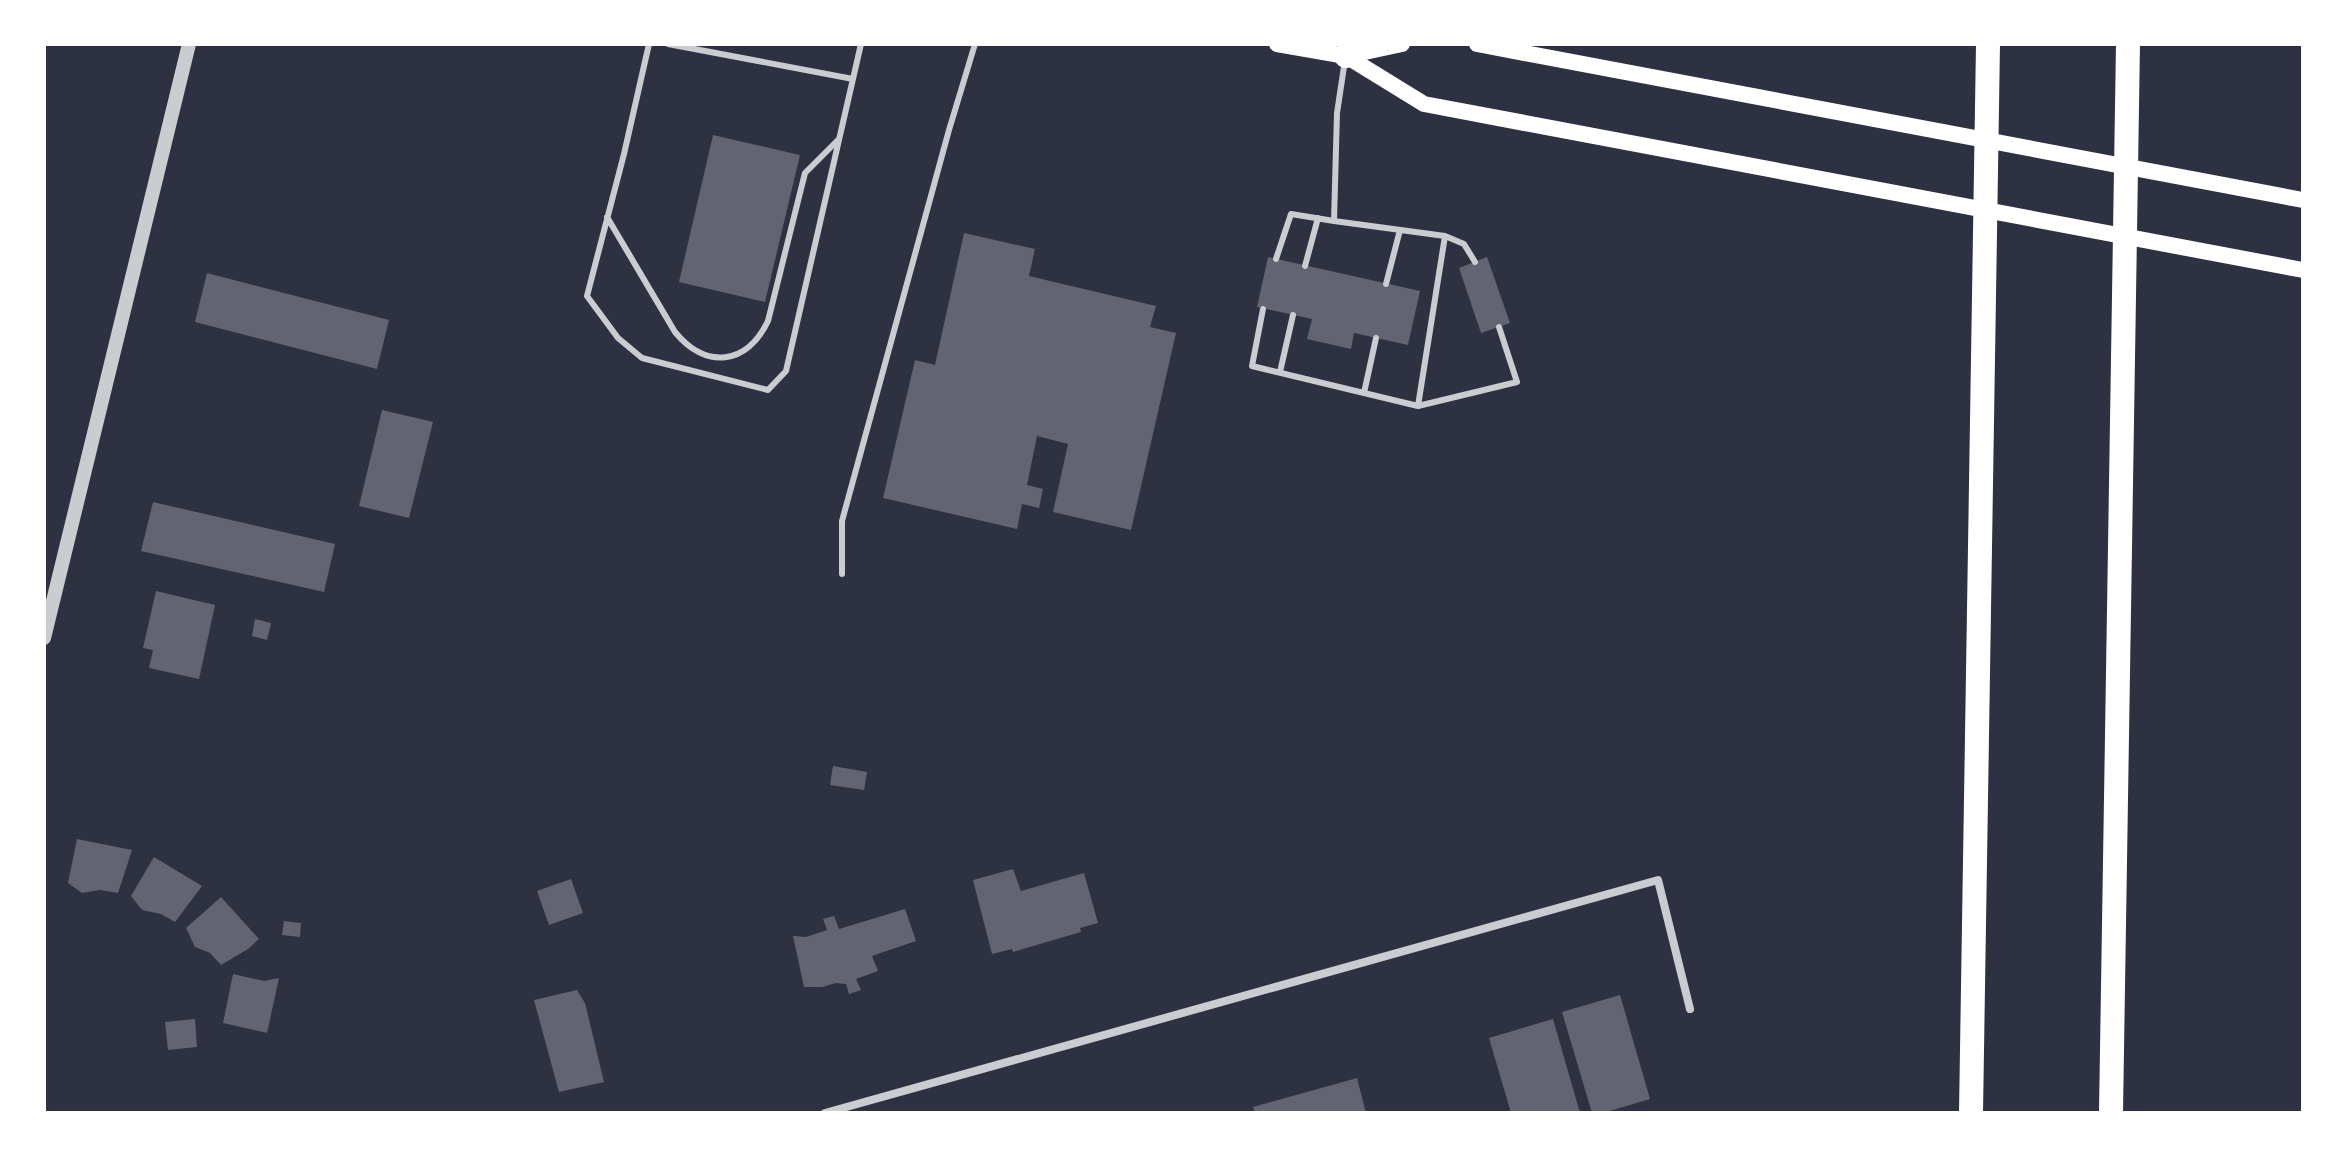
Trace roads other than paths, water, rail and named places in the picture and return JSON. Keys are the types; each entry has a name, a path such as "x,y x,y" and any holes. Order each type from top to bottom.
{"highway":[{"path":"1971,1113 1988,44"},
{"path":"2111,1113 2128,44"}],"main road":[{"path":"1277,44 1348,48 1402,44"},
{"path":"1477,44 2303,200"},
{"path":"1348,48 1424,104 2303,270"}],"street":[{"path":"44,638 189,44"},
{"path":"825,1113 1658,880 1690,1009"}],"lane":[{"path":"649,44 587,296 618,338 642,358 768,390 786,371 861,44"},
{"path":"668,44 853,79"},
{"path":"842,574 842,521 975,44"},
{"path":"1334,221 1337,113 1348,48"},
{"path":"607,217 685,345 700,354 727,358 747,351 760,338 768,321 805,173 839,139"},
{"path":"1276,259 1291,214 1445,236 1464,244 1475,262"},
{"path":"1305,266 1318,218"},
{"path":"1386,284 1400,230"},
{"path":"1418,406 1445,236"},
{"path":"1263,309 1252,366 1418,406 1517,382 1499,327"},
{"path":"1280,372 1293,315"},
{"path":"1364,393 1376,338"}]}
